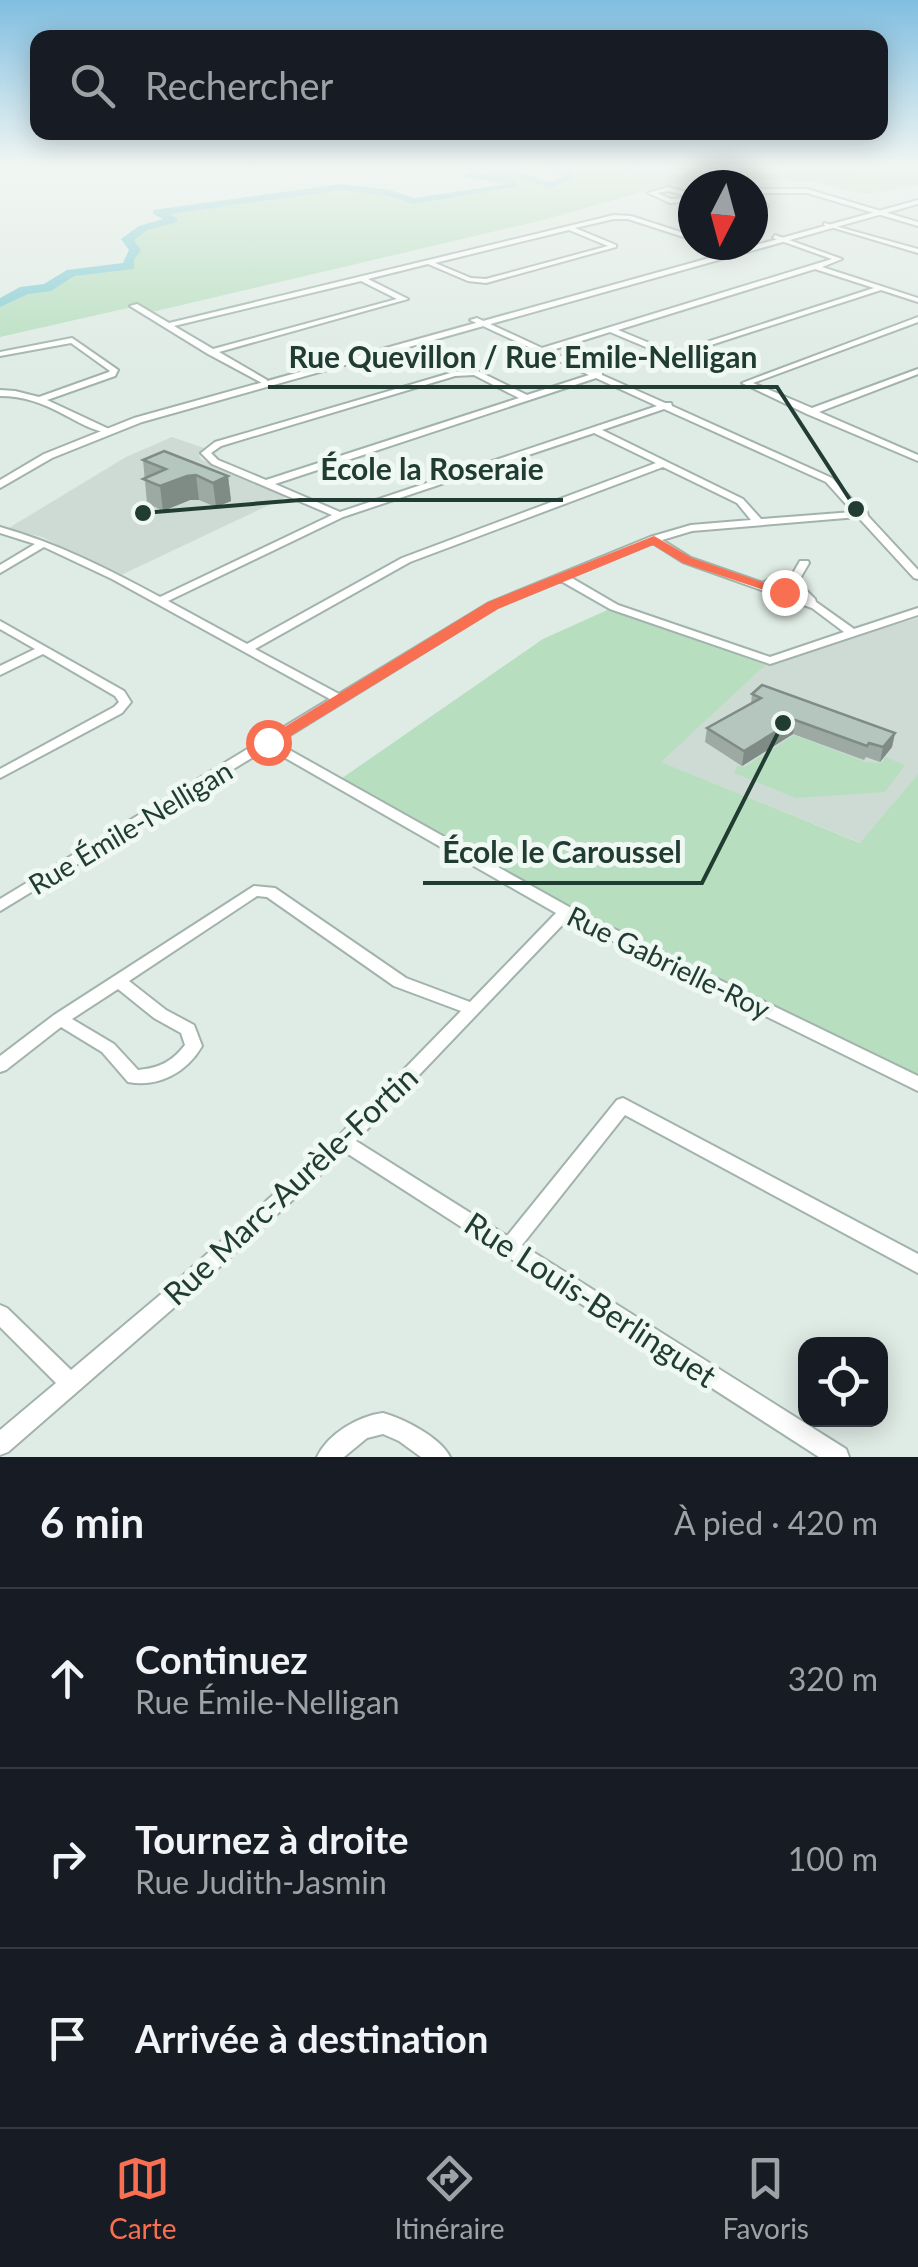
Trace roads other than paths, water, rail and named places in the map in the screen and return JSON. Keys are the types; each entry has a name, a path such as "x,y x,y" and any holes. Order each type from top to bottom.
{"street":[{"path":"167,326 547,233"},
{"path":"428,262 470,280 486,281 614,246 581,233"},
{"path":"768,241 797,233"},
{"path":"858,233 918,251"},
{"path":"544,350 839,259 779,238 768,240"},
{"path":"0,475 100,429 700,260"},
{"path":"814,266 918,300"},
{"path":"211,352 404,300 361,278"},
{"path":"610,329 664,351 683,352 880,288"},
{"path":"134,306 261,381"},
{"path":"918,320 748,379 750,387 918,458"},
{"path":"478,322 804,465 830,480 918,576"},
{"path":"0,354 72,340 114,370 42,399"},
{"path":"810,412 918,371"},
{"path":"340,514 215,462 206,453 218,444 466,372 526,398"},
{"path":"268,483 599,374"},
{"path":"0,392 20,392 42,399 100,429"},
{"path":"159,601 340,514 668,405"},
{"path":"0,485 100,429"},
{"path":"594,430 740,500 758,521"},
{"path":"248,648 406,560 664,464"},
{"name":"Rue Émile-Nelligan","path":"0,906 493,606 691,528 864,514"},
{"path":"0,530 43,543 159,601 339,700"},
{"path":"654,540 688,560 816,606"},
{"path":"0,570 43,543"},
{"path":"898,553 918,551"},
{"path":"792,583 804,563"},
{"path":"561,577 614,607 770,661 918,611"},
{"path":"758,583 792,583 854,634"},
{"path":"0,624 120,694 125,702 118,710 0,774"},
{"path":"0,670 43,650"},
{"name":"Rue Gabrielle-Roy","path":"268,742 566,912 918,1084"},
{"path":"0,1065 60,1019 244,895 270,892 400,982 472,1010"},
{"name":"Rue Marc-Aurèle-Fortin","path":"0,1444 344,1142 566,912"},
{"path":"60,1019 108,1048 134,1077 163,1075 183,1063 194,1046 188,1029 160,1014 119,980"},
{"path":"510,1247 623,1105 918,1264"},
{"name":"Rue Louis-Berlinguet","path":"344,1142 838,1457"},
{"path":"0,1314 70,1383"},
{"path":"328,1457 355,1431 376,1421 398,1427 439,1457"}],"waterway":[{"path":"0,303 25,290 47,288 71,273 130,266 128,260 135,250 127,239 136,233"}],"place":[{"name":"Rue Quevillon / Rue Emile-Nelligan","path":"856,509"},
{"name":"École la Roseraie","path":"143,513"},
{"name":"École le Caroussel","path":"783,723"}]}
